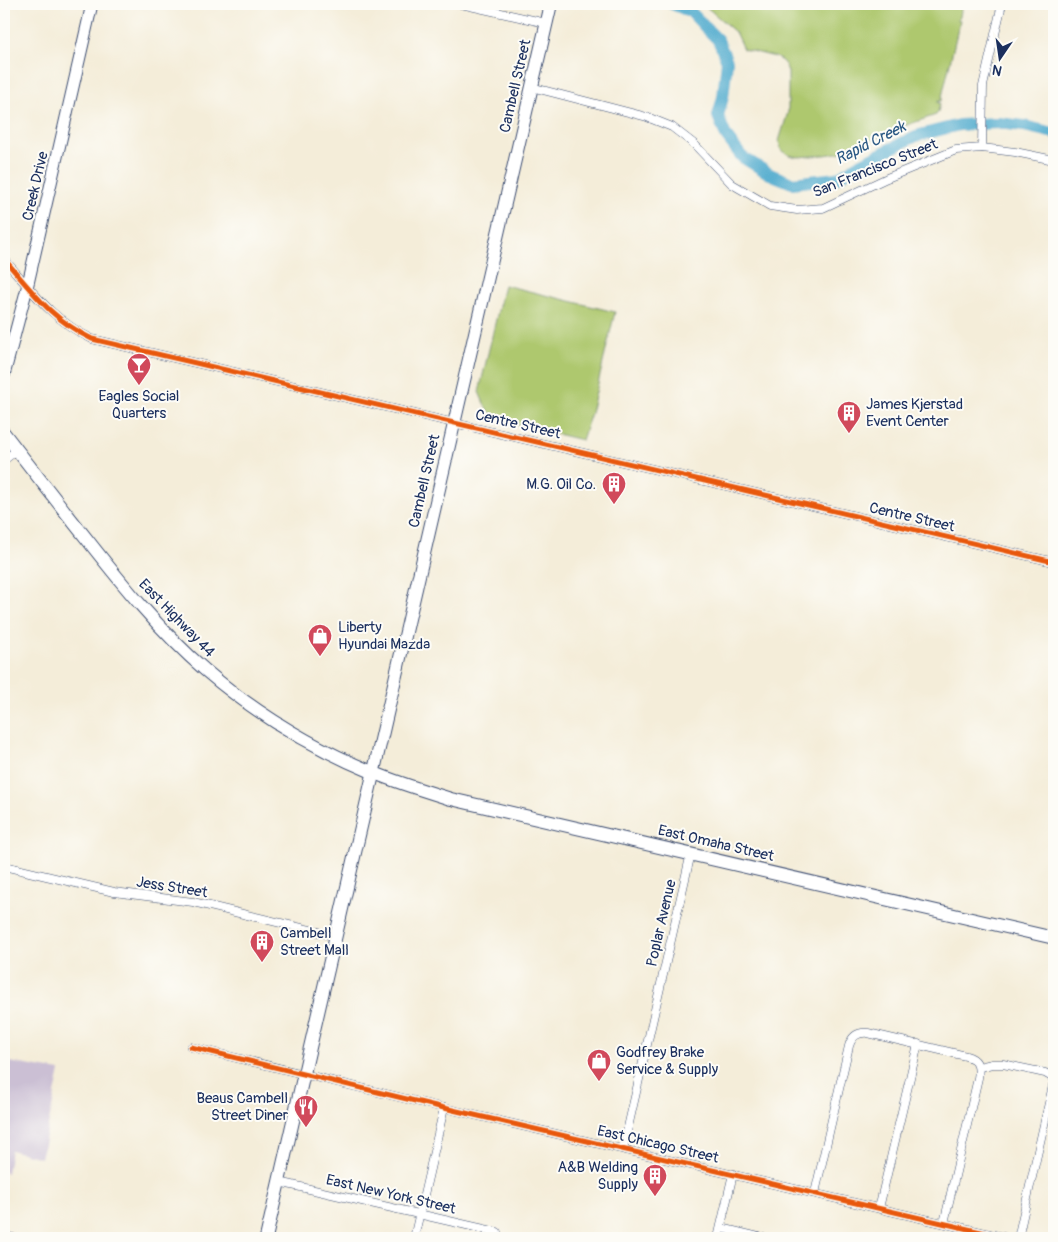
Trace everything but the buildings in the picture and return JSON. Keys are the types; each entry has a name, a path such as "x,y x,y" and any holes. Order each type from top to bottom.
{"main road":[{"name":"Cambell Street","path":"266,1238 551,4"},
{"name":"East Highway 44","path":"4,433 126,588 188,655 262,713 307,740 373,772"},
{"name":"East Omaha Street","path":"373,772 451,799 1054,938"}],"street":[{"name":"Creek Drive","path":"4,375 27,288 92,4"},
{"path":"461,4 546,23"},
{"path":"982,148 982,102 985,75 1002,4"},
{"name":"San Francisco Street","path":"531,86 647,117 672,127 694,144 732,184 770,206 796,210 823,208 887,178 956,150 982,148 1054,160"},
{"name":"Centre Street","path":"4,259 27,288 58,319 73,330 92,339 1054,562"},
{"path":"4,460 17,450"},
{"name":"Poplar Avenue","path":"623,1149 691,853"},
{"name":"Jess Street","path":"4,866 114,892 194,902 336,936"},
{"path":"815,1193 852,1038 859,1033 868,1033 918,1044 971,1057 976,1060 979,1067 944,1223"},
{"path":"880,1208 918,1044"},
{"name":"East Chicago Street","path":"192,1047 444,1108 1007,1238"},
{"path":"979,1067 992,1064 1008,1065 1049,1074 1054,1081 1018,1238"},
{"path":"414,1238 444,1108"},
{"path":"718,1238 734,1174"},
{"name":"East New York Street","path":"279,1182 497,1232"},
{"path":"720,1228 763,1238"},
{"path":"4,1236 13,1238"}],"shaded area":[{"path":"4,1061 60,1071 41,1158 11,1150 7,1173 4,1172"}],"green space":[{"path":"703,4 962,4 960,17 957,19 960,20 936,115 907,125 848,151 797,157 781,150 779,141 788,112 788,72 786,66 775,57 743,49 735,32"},
{"path":"504,285 615,312 591,413 582,440 506,422 496,418 486,408 479,392"}],"waterway":[{"name":"Rapid Creek","path":"672,4 691,12 718,40 727,61 723,97 718,116 726,136 742,157 770,174 792,183 837,178 858,165 916,136 959,125 998,123 1024,126 1054,133"}],"cycle path":[{"path":"4,259 54,314 92,339 1054,562"},
{"path":"191,1047 444,1108 1007,1238"}],"place":[{"name":"Eagles Social Quarters","path":"139,386"},
{"name":"James Kjerstad Event Center","path":"849,434"},
{"name":"M.G. Oil Co.","path":"614,505"},
{"name":"Liberty Hyundai Mazda","path":"320,657"},
{"name":"Cambell Street Mall","path":"262,963"},
{"name":"Godfrey Brake Service & Supply","path":"599,1082"},
{"name":"Beaus Cambell Street Diner","path":"306,1128"},
{"name":"A&B Welding Supply","path":"655,1197"}]}
